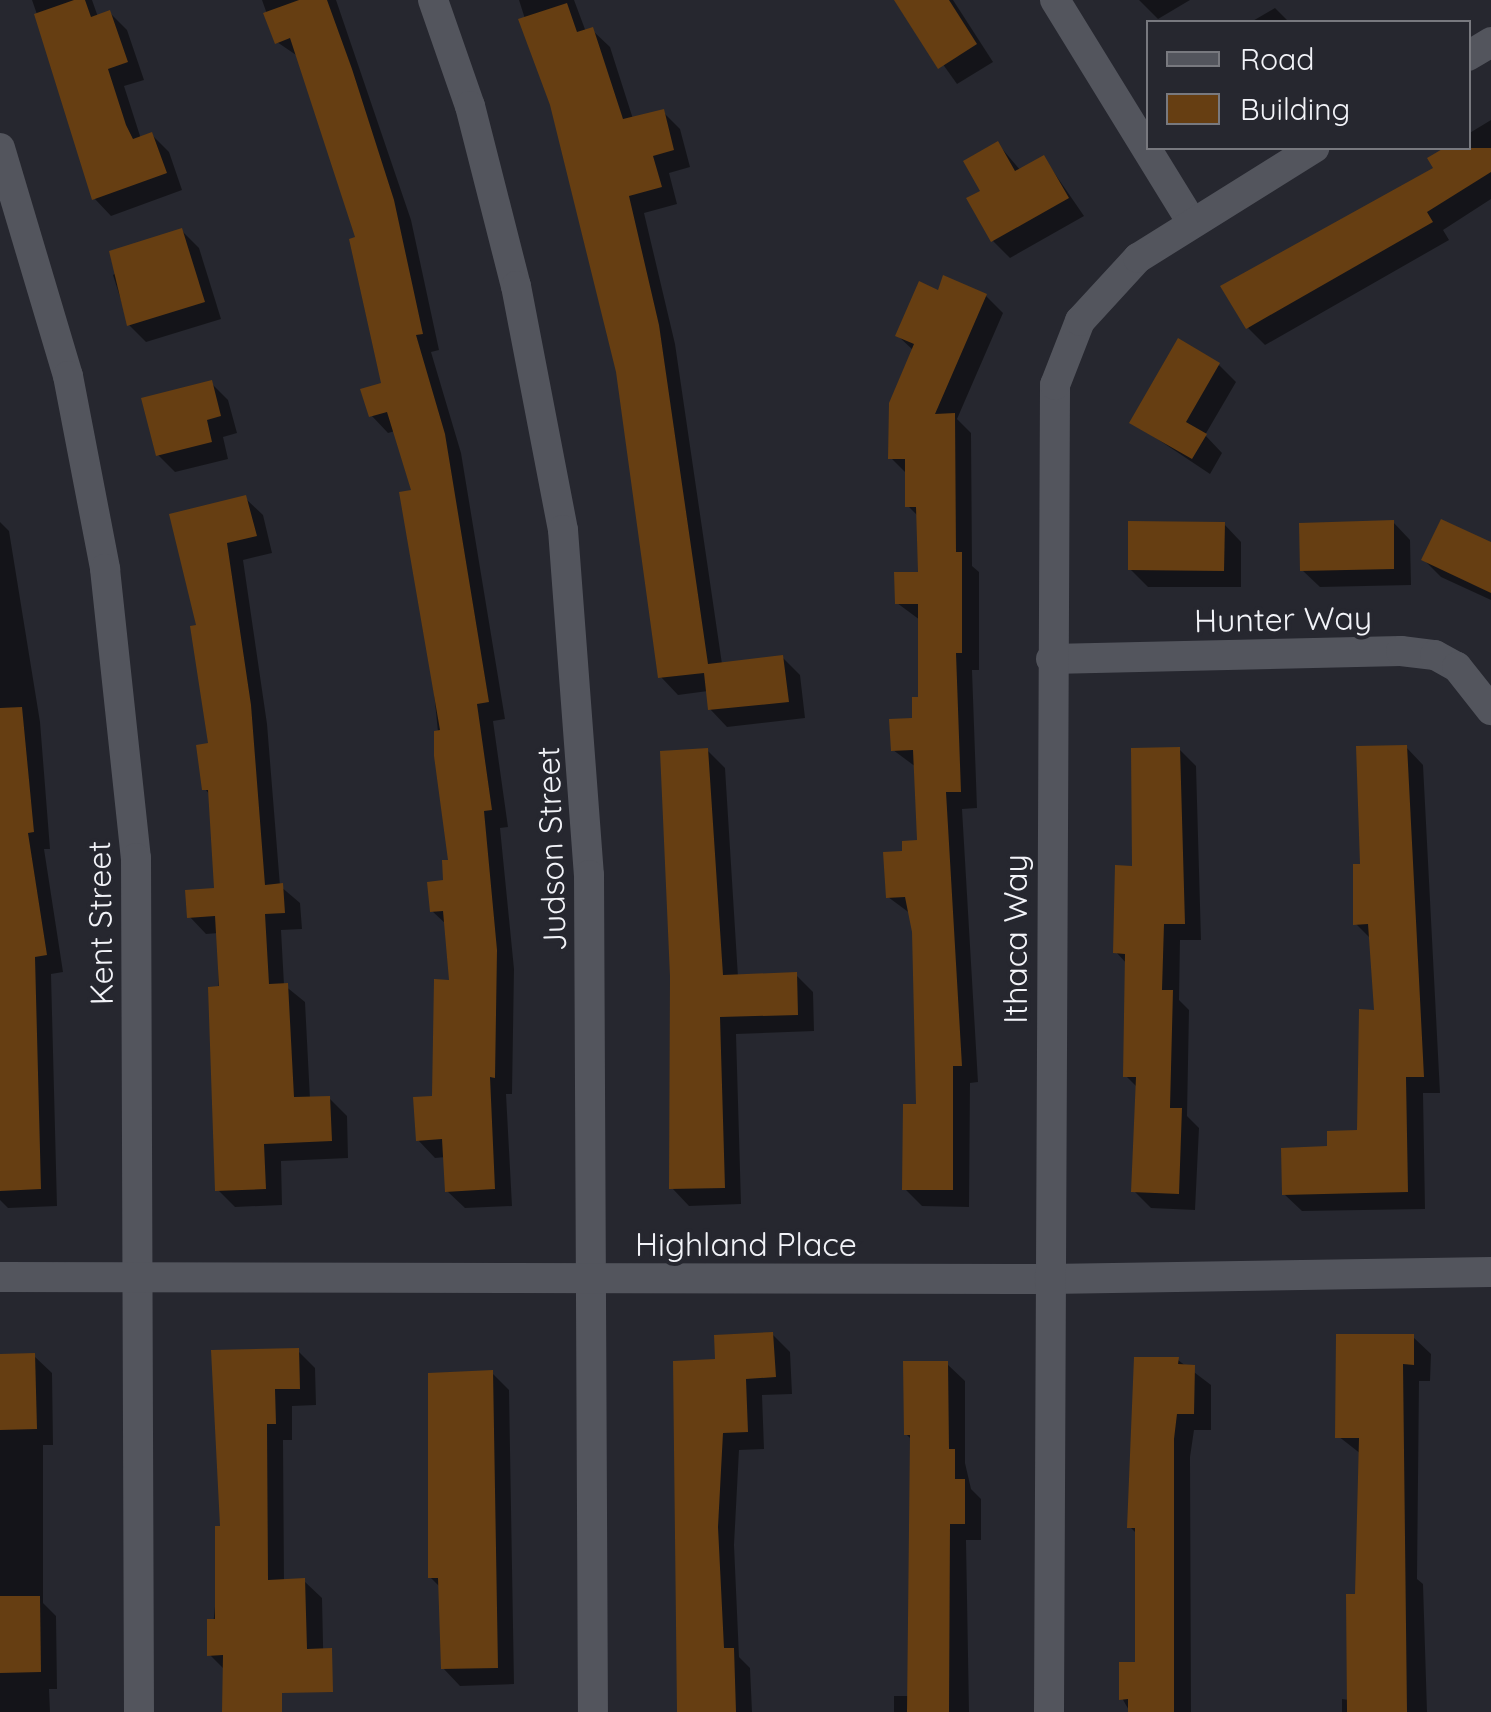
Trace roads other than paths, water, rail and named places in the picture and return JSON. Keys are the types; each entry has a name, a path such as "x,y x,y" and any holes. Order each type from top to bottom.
{"street":[{"name":"Judson Street","path":"433,0 470,106 516,286 563,530 589,876 594,1279 593,1712"},
{"path":"1054,0 1146,148"},
{"name":"Kent Street","path":"0,148 68,376 105,569 136,858 140,1277 138,1712"},
{"path":"1147,150 1191,221"},
{"name":"Ithaca Way","path":"1048,1712 1052,436 1065,348 1100,294 1191,221 1311,150"},
{"name":"Hunter Way","path":"1051,660 1401,651 1436,656 1457,667 1491,710"},
{"name":"Highland Place","path":"0,1277 1049,1279 1491,1272"}]}
